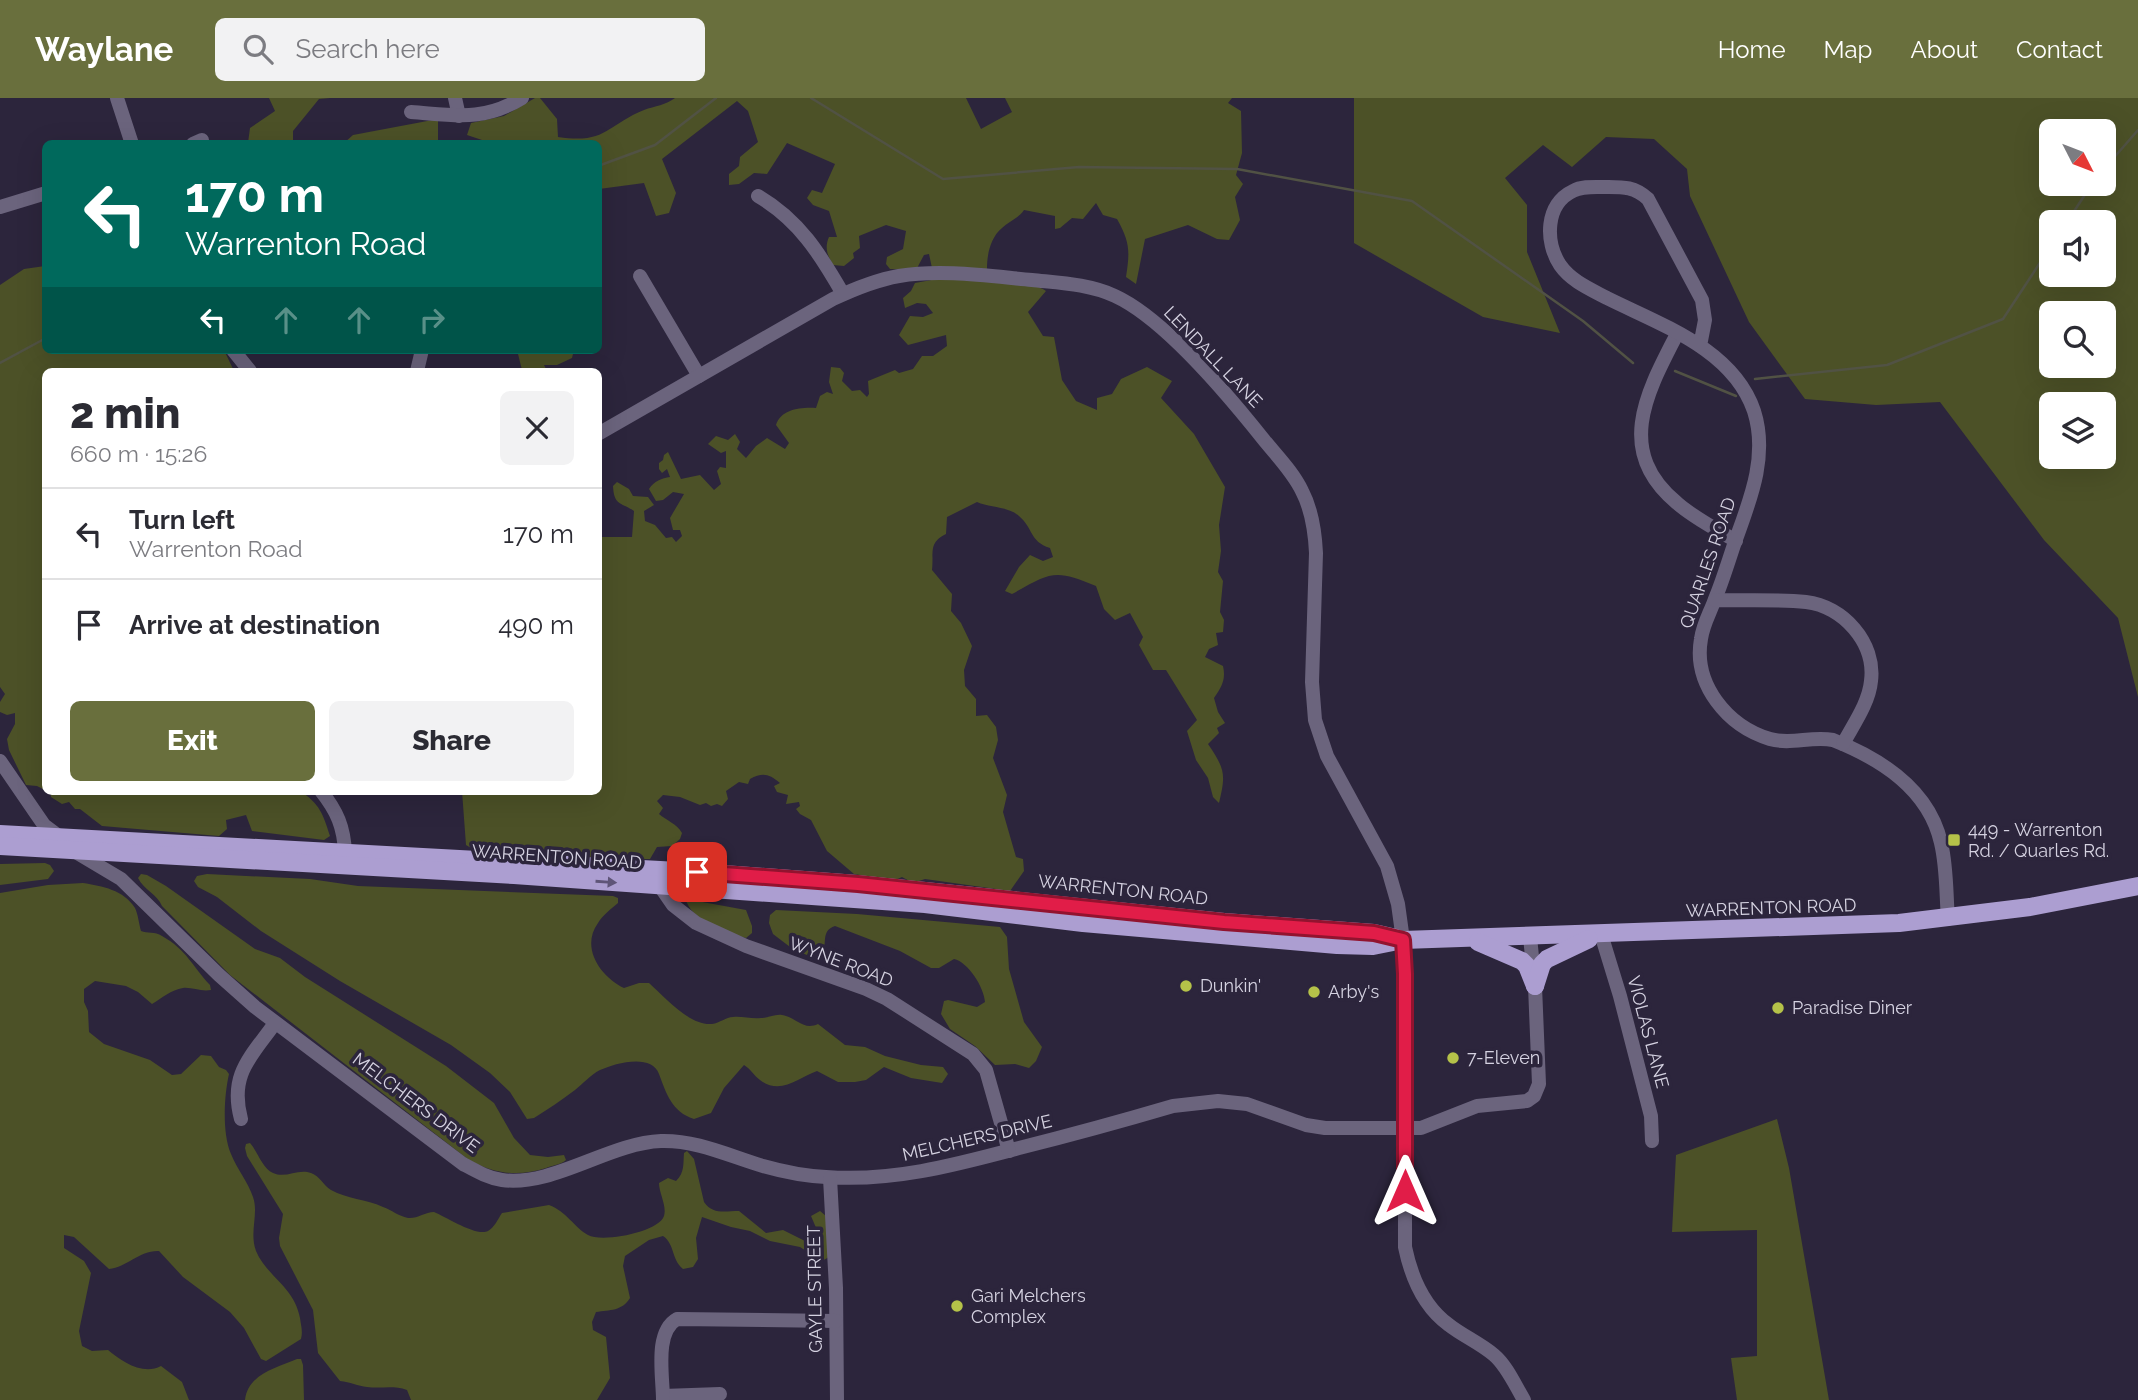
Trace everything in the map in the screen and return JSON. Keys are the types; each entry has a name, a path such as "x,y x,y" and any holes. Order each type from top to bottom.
{"main road":[{"name":"WARRENTON ROAD","path":"0,834 650,869 858,884 1200,919 1374,933 1403,940"},
{"name":"WARRENTON ROAD","path":"0,846 659,885 925,904 1083,923 1301,943 1373,946 1403,940 1838,927 1948,919 2030,907 2138,886"},
{"path":"1535,986 1541,967 1547,959 1599,934"},
{"path":"1469,939 1522,961 1527,966 1535,986"}],"street":[{"path":"117,98 131,140"},
{"path":"455,98 460,116"},
{"path":"411,112 460,116 496,112 522,98"},
{"name":"QUARLES ROAD","path":"1700,346 1705,312 1702,300 1648,199 1634,189 1614,187 1581,188 1565,196 1557,204 1550,219 1555,256 1561,266 1576,281 1700,346 1724,364 1742,385 1756,422 1759,443 1755,485 1703,628 1700,657 1705,682 1721,708 1742,726 1770,739 1794,741 1822,738 1843,744 1895,773 1918,795 1927,808 1941,841 1948,919"},
{"path":"0,208 42,194"},
{"path":"758,196 789,217 808,237 843,294"},
{"name":"LENDALL LANE","path":"602,432 843,294 883,279 939,274 1003,277 1098,289 1116,296 1174,340 1237,407 1293,475 1308,504 1316,553 1312,682 1315,720 1327,756 1387,866 1398,904 1403,940 1405,1247 1409,1264 1432,1311 1448,1325 1494,1355 1524,1400"},
{"path":"640,276 699,376"},
{"path":"1677,334 1646,397 1640,424 1643,454 1656,480 1671,498 1736,541"},
{"path":"236,354 248,368"},
{"path":"1715,600 1808,602 1833,611 1850,624 1864,642 1869,654 1871,681 1862,709 1843,744"},
{"path":"0,761 28,804 47,827 60,837"},
{"path":"324,795 337,811 341,822 345,853"},
{"path":"27,835 30,817 28,804"},
{"name":"MELCHERS DRIVE","path":"73,850 121,879 219,975 275,1023 463,1164 492,1177 510,1180 532,1179 645,1143 676,1141 715,1149 790,1173 830,1178 888,1177 928,1172 1196,1102 1247,1104 1296,1122 1325,1128 1420,1128 1477,1105 1520,1102 1534,1096 1539,1084 1535,986"},
{"path":"116,853 116,866 121,879"},
{"name":"WYNE ROAD","path":"650,869 673,905 696,923 746,946 866,989 899,1006 973,1054 986,1070 1009,1151"},
{"name":"VIOLAS LANE","path":"1599,934 1620,996 1651,1116 1652,1142"},
{"path":"1530,937 1535,986"},
{"path":"242,1119 236,1096 241,1072 275,1023"},
{"name":"GAYLE STREET","path":"830,1178 837,1400"},
{"path":"720,1394 663,1398 662,1339 670,1322 684,1317 836,1321"}],"green space":[{"path":"269,98 330,98 319,99 293,131 293,140 248,140 250,128 275,111"},
{"path":"535,98 540,98 557,119 558,137 574,139 596,136 631,116 675,98 966,98 981,129 1012,112 1005,98 1232,98 1228,103 1241,111 1242,153 1236,175 1243,184 1235,197 1240,220 1229,240 1217,239 1188,225 1145,239 1136,284 1126,277 1128,247 1121,227 1117,219 1103,215 1096,203 1083,219 1072,218 1055,229 1055,216 1024,210 995,237 987,269 932,268 929,254 924,255 916,270 890,269 886,264 887,257 903,249 906,231 886,225 859,236 860,248 853,253 854,258 844,266 833,265 827,245 829,237 837,237 829,211 813,205 807,198 812,190 822,193 835,164 787,143 767,174 754,173 739,184 729,185 729,174 739,166 740,157 758,142 748,111 737,101 662,159 676,193 669,213 656,216 644,183 602,189 602,140 482,140 467,135 471,123 504,116"},
{"path":"1354,98 2138,98 2138,697 2118,618 2044,540 1940,402 1876,405 1805,399 1749,322 1690,196 1687,169 1654,139 1606,137 1572,167 1543,145 1505,178 1527,205 1527,252 1560,333 1483,317 1354,243"},
{"path":"438,119 438,140 347,140 353,135"},
{"path":"42,266 42,354 226,354 233,368 42,368 42,788 26,785 9,750 7,739 15,724 15,713 7,715 0,712 0,702 5,694 0,687 0,285 24,269"},
{"path":"937,279 1010,281 1046,291 1028,312 1043,336 1054,337 1062,380 1076,401 1097,410 1097,398 1112,394 1121,379 1147,367 1172,381 1161,398 1194,434 1225,487 1219,525 1221,551 1218,572 1223,581 1220,612 1224,620 1223,632 1216,633 1218,645 1209,649 1205,657 1223,666 1224,671 1223,683 1214,698 1225,723 1217,728 1219,733 1208,744 1222,772 1223,785 1219,803 1213,797 1208,778 1196,760 1187,731 1197,720 1166,670 1153,670 1139,645 1143,637 1130,613 1115,620 1104,609 1096,586 1061,575 1044,577 1012,594 1005,591 1019,567 1030,555 1043,561 1053,557 1050,548 1038,542 1015,513 977,502 947,517 946,534 934,545 932,570 952,594 951,611 961,623 972,646 964,670 965,686 976,699 976,716 987,715 996,727 998,740 993,758 1007,795 1003,812 1016,857 1023,859 1024,871 1010,891 925,879 913,883 902,877 893,881 854,874 827,851 811,820 796,809 800,806 799,802 786,804 788,795 777,792 774,786 780,783 766,775 750,779 748,784 739,782 726,791 728,799 722,806 706,803 700,805 680,797 663,795 657,801 663,808 659,814 682,833 672,846 657,847 650,859 611,859 471,848 466,845 462,795 602,795 602,537 632,537 634,511 619,503 613,486 617,482 629,489 633,496 648,497 654,505 644,511 645,521 655,525 666,538 672,537 676,542 682,536 680,530 673,530 670,518 684,494 673,492 663,500 656,501 649,489 658,480 670,477 667,469 662,473 659,469 664,455 668,452 681,479 700,475 714,490 721,484 717,471 720,467 726,468 726,451 721,453 708,444 716,436 728,440 735,434 740,442 737,449 746,458 767,438 785,449 789,443 776,425 787,412 816,408 820,396 827,392 833,394 829,382 831,367 840,368 844,373 842,381 852,391 860,390 867,397 868,381 895,370 899,373 913,369 922,356 933,356 947,346 946,335 908,345 899,335 910,316 923,317 933,313 926,304 917,303 905,308 903,298 915,283"},
{"path":"518,354 573,354 572,358 557,365 522,368"},
{"path":"305,795 320,810 330,836 324,840 252,831 246,815 226,820 227,829 219,836 102,826 80,809 75,809 69,802 62,804 51,797"},
{"path":"45,863 54,871 48,879 0,885 0,864"},
{"path":"141,874 166,886 255,949 280,958 305,977 446,1066 494,1103 514,1138 530,1155 564,1155 566,1160 536,1171 507,1173 469,1160 230,975 144,886 138,878"},
{"path":"207,874 310,879 358,886 613,896 618,898 618,903 598,923 591,942 592,952 608,977 624,988 649,983 686,1016 703,1023 712,1024 730,1017 764,1018 779,1015 808,1026 818,1024 845,1045 865,1047 885,1056 921,1065 943,1067 948,1074 942,1083 911,1078 884,1067 866,1080 838,1082 817,1071 790,1084 775,1086 760,1080 744,1065 724,1088 711,1113 694,1119 675,1107 655,1068 649,1064 632,1062 600,1070 555,1104 534,1118 527,1119 510,1092 490,1073 451,1045 340,981 261,931 217,897 198,887 194,881 197,876"},
{"path":"83,883 105,887 125,897 135,908 141,931 159,934 171,941 210,985 211,990 179,989 152,1004 126,986 95,981 84,989 89,1032 104,1044 150,1060 172,1075 181,1074 201,1055 211,1056 219,1067 229,1074 225,1103 226,1136 231,1154 255,1203 253,1237 256,1251 292,1298 300,1318 301,1339 266,1361 261,1359 244,1328 230,1312 183,1277 159,1251 146,1253 109,1269 74,1237 64,1235 64,1248 84,1261 91,1273 79,1331 82,1346 92,1351 108,1350 126,1363 140,1368 154,1369 161,1366 182,1382 189,1400 0,1400 0,893 48,885"},
{"path":"686,899 746,910 752,933 746,938 710,924 694,913"},
{"path":"776,910 857,914 1000,927 1007,937 1009,969 1024,1022 1042,1047 1036,1061 1029,1068 1015,1064 995,1065 975,1046 950,1029 941,1014 944,1001 977,1007 985,1002 982,989 974,976 959,961 954,959 939,968 931,968 900,951 835,926 827,931 822,955 815,958 794,950 773,934 769,923 770,915"},
{"path":"1777,1119 1789,1168 1829,1400 1737,1400 1731,1358 1757,1356 1757,1230 1672,1232 1676,1155"},
{"path":"250,1143 273,1173 311,1173 337,1193 377,1204 404,1217 434,1212 469,1229 483,1232 492,1228 502,1213 549,1205 588,1235 605,1238 629,1235 660,1222 665,1212 659,1183 668,1178 676,1181 679,1178 684,1153 687,1151 694,1159 704,1202 711,1209 739,1211 766,1233 783,1230 813,1245 818,1243 820,1237 811,1216 820,1211 826,1216 829,1257 822,1261 800,1247 770,1241 750,1231 702,1217 696,1238 698,1259 693,1267 683,1269 679,1265 670,1243 663,1236 649,1240 625,1256 623,1266 630,1298 619,1308 596,1312 592,1322 593,1330 606,1337 610,1378 597,1400 411,1400 407,1390 367,1387 340,1381 318,1353 313,1310 280,1246 283,1214 247,1156 245,1148 246,1144"},
{"path":"301,1359 303,1365 304,1400 245,1400 247,1391 257,1378"}],"waterway":[{"path":"602,165 655,145 716,98"},
{"path":"811,98 943,179 1079,167 1237,169 1412,201 1583,321 1633,363"},
{"path":"2116,155 2138,130"},
{"path":"2075,210 2084,196"},
{"path":"1755,379 1887,365 2003,319 2039,264"},
{"path":"0,363 42,340"},
{"path":"1675,371 1736,396"}],"place":[{"name":"449 - Warrenton Rd. / Quarles Rd.","path":"1954,840"},
{"name":"Dunkin'","path":"1186,986"},
{"name":"Arby's","path":"1314,992"},
{"name":"Paradise Diner","path":"1778,1008"},
{"name":"7-Eleven","path":"1453,1058"},
{"name":"Gari Melchers Complex","path":"957,1306"}],"route":[{"path":"697,872 858,884 1224,922 1374,933 1403,940 1405,1191"}]}
